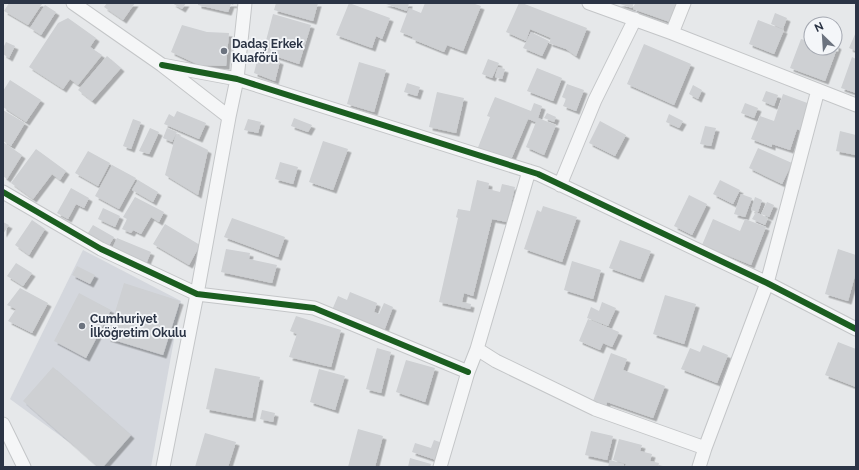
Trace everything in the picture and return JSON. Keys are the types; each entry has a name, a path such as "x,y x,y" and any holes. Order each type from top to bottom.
{"street":[{"path":"73,3 162,65 229,117"},
{"path":"163,467 237,79 244,3"},
{"path":"589,3 634,18 856,105"},
{"path":"672,33 684,3"},
{"path":"560,184 595,100 634,18"},
{"path":"162,65 237,79 529,171 560,184 767,283 856,329"},
{"path":"699,467 767,283 818,90"},
{"path":"440,467 468,372 477,349 529,171"},
{"path":"3,192 101,249 197,294 314,308 468,372"},
{"path":"477,349 496,361 595,409 705,448"},
{"path":"3,424 24,467"}],"shaded area":[{"path":"83,250 181,301 151,467 103,467 10,399"}],"building":[{"path":"9,3 42,4 28,25 4,11"},
{"path":"107,3 135,3 123,20 104,7"},
{"path":"172,3 186,3 182,9"},
{"path":"198,3 234,3 233,5 231,4 228,12 198,5"},
{"path":"276,3 318,3 313,21 274,10"},
{"path":"349,3 390,18 382,39 376,36 372,48 336,35"},
{"path":"383,3 409,3 407,11"},
{"path":"425,3 472,3 481,6 463,51 447,45 444,52 412,39 413,37 400,32 409,8 421,13"},
{"path":"519,3 587,28 576,56 566,49 549,43 551,38 530,29 526,41 506,32"},
{"path":"617,3 634,3 632,8"},
{"path":"635,3 677,3 670,22 633,9"},
{"path":"45,5 56,12 41,35 30,28"},
{"path":"775,13 787,18 783,29 771,24"},
{"path":"273,14 311,25 299,64 263,52"},
{"path":"68,18 96,38 90,47 102,55 78,85 70,79 63,89 29,67 58,23"},
{"path":"758,20 784,30 774,54 749,44"},
{"path":"182,25 207,32 229,33 226,66 199,65 171,52"},
{"path":"531,32 549,41 542,56 523,48"},
{"path":"856,32 856,51 849,48"},
{"path":"801,39 803,40 803,56 834,56 825,81 790,68"},
{"path":"6,42 15,46 9,58 3,54 3,48"},
{"path":"644,44 691,64 674,105 627,84"},
{"path":"259,53 280,61 275,81 254,73"},
{"path":"107,56 121,68 92,101 78,90"},
{"path":"852,57 856,59 856,93 841,88"},
{"path":"488,59 499,63 492,78 482,74"},
{"path":"359,62 386,70 374,112 347,104"},
{"path":"498,67 505,69 502,79 495,77"},
{"path":"537,68 562,78 553,101 527,91"},
{"path":"10,80 41,100 26,122 3,107 3,91"},
{"path":"407,83 420,87 417,96 404,92"},
{"path":"567,84 584,90 576,111 563,106 566,99 562,97"},
{"path":"693,85 702,90 698,99 689,94"},
{"path":"766,91 778,95 774,106 762,101"},
{"path":"437,92 464,98 456,133 429,127"},
{"path":"783,94 810,104 801,131 797,129 790,150 772,144 772,147 751,139 760,116 774,121"},
{"path":"495,97 531,111 534,103 542,106 538,118 556,125 544,155 526,147 536,122 528,119 510,162 477,150 490,117 487,116"},
{"path":"745,103 758,108 754,118 741,113"},
{"path":"3,110 25,123 11,146 3,141"},
{"path":"177,111 206,123 199,139 164,124 169,114 174,117"},
{"path":"547,113 556,117 554,122 544,118"},
{"path":"669,114 683,121 679,128 666,122"},
{"path":"294,118 312,125 308,132 291,126"},
{"path":"133,119 141,122 131,149 123,146"},
{"path":"248,119 261,122 258,133 244,130"},
{"path":"600,121 626,135 615,156 589,143"},
{"path":"705,126 716,128 711,146 700,144"},
{"path":"150,128 159,132 149,154 139,151"},
{"path":"167,128 177,132 172,142 163,138"},
{"path":"840,131 856,135 856,155 836,151"},
{"path":"176,134 208,150 198,195 165,175"},
{"path":"323,141 348,149 333,190 309,182"},
{"path":"3,142 22,155 7,179 3,176"},
{"path":"758,148 792,163 782,184 749,168"},
{"path":"36,149 66,171 60,180 52,174 33,199 11,183"},
{"path":"88,151 110,163 98,186 75,173"},
{"path":"280,162 298,167 293,184 275,179"},
{"path":"112,165 136,178 119,209 95,196"},
{"path":"138,180 158,192 153,202 132,190"},
{"path":"477,180 489,183 488,189 500,192 502,184 515,187 507,222 492,219 473,296 464,293 462,302 471,304 470,309 439,302 458,218 456,217 458,209 470,211"},
{"path":"720,180 740,190 733,204 713,194"},
{"path":"71,188 89,198 84,208 76,204 68,219 57,213"},
{"path":"741,194 752,198 745,217 734,214"},
{"path":"689,195 707,204 692,235 674,226"},
{"path":"135,197 164,212 159,222 151,217 141,234 133,230 131,233 122,229 127,219 123,217"},
{"path":"755,197 762,200 758,212 751,210"},
{"path":"767,202 774,205 769,217 761,214"},
{"path":"543,206 577,217 562,262 524,249 537,210 541,212"},
{"path":"103,208 120,216 115,227 98,219"},
{"path":"756,212 768,218 765,225 752,219"},
{"path":"232,218 285,237 278,257 224,237"},
{"path":"713,219 740,231 745,219 766,227 751,265 702,245"},
{"path":"32,220 45,229 29,255 15,245"},
{"path":"3,222 9,225 3,234"},
{"path":"165,224 200,245 189,265 153,244"},
{"path":"93,225 114,237 107,249 86,236"},
{"path":"117,238 151,252 146,264 111,251"},
{"path":"620,240 651,251 640,279 609,268"},
{"path":"226,249 250,253 249,259 277,265 272,283 221,272"},
{"path":"838,249 856,255 856,272 848,301 825,294"},
{"path":"572,261 601,270 593,299 564,290"},
{"path":"16,263 32,273 23,286 7,276"},
{"path":"77,266 95,275 90,284 72,275"},
{"path":"124,283 180,301 163,355 107,338"},
{"path":"20,288 48,303 32,333 8,321 16,309 7,305"},
{"path":"350,292 377,303 374,312 379,314 384,303 393,307 384,331 332,310 338,296 347,300"},
{"name":"Cumhuriyet İlköğretim Okulu","path":"79,293 111,310 86,358 54,341"},
{"path":"665,295 696,304 684,344 653,334"},
{"path":"602,302 616,308 608,326 587,318 591,307 599,311"},
{"path":"296,316 341,330 331,367 289,357 297,334 290,331"},
{"path":"588,319 619,332 612,347 603,343 600,350 579,341"},
{"path":"838,342 856,349 856,387 825,375"},
{"path":"703,345 728,355 717,383 681,369 690,348 700,352"},
{"path":"377,348 391,352 381,393 366,389"},
{"path":"611,353 627,359 623,370 665,386 653,418 607,402 606,406 593,401"},
{"path":"406,360 435,368 425,402 396,392"},
{"path":"53,367 131,435 103,467 98,467 23,401"},
{"path":"215,368 260,377 252,418 206,409"},
{"path":"319,369 345,376 335,410 310,402"},
{"path":"262,410 275,413 273,422 260,419"},
{"path":"358,429 383,436 375,467 348,467"},
{"path":"591,431 613,436 607,460 585,455"},
{"path":"205,433 236,442 228,467 195,467"},
{"path":"619,439 642,445 640,451 652,454 650,461 659,463 658,467 625,467 626,464 613,460"},
{"path":"434,440 445,444 439,461 412,452 415,443 431,448"},
{"path":"410,458 431,464 430,467 408,467"},
{"path":"610,460 624,464 623,467 608,467"}],"cycle path":[{"path":"162,65 237,79 538,174 767,283 856,329"},
{"path":"3,192 101,249 197,294 314,308 468,372"}],"place":[{"name":"Dadaş Erkek Kuaförü","path":"224,51"},
{"name":"Cumhuriyet İlköğretim Okulu","path":"82,326"}]}
